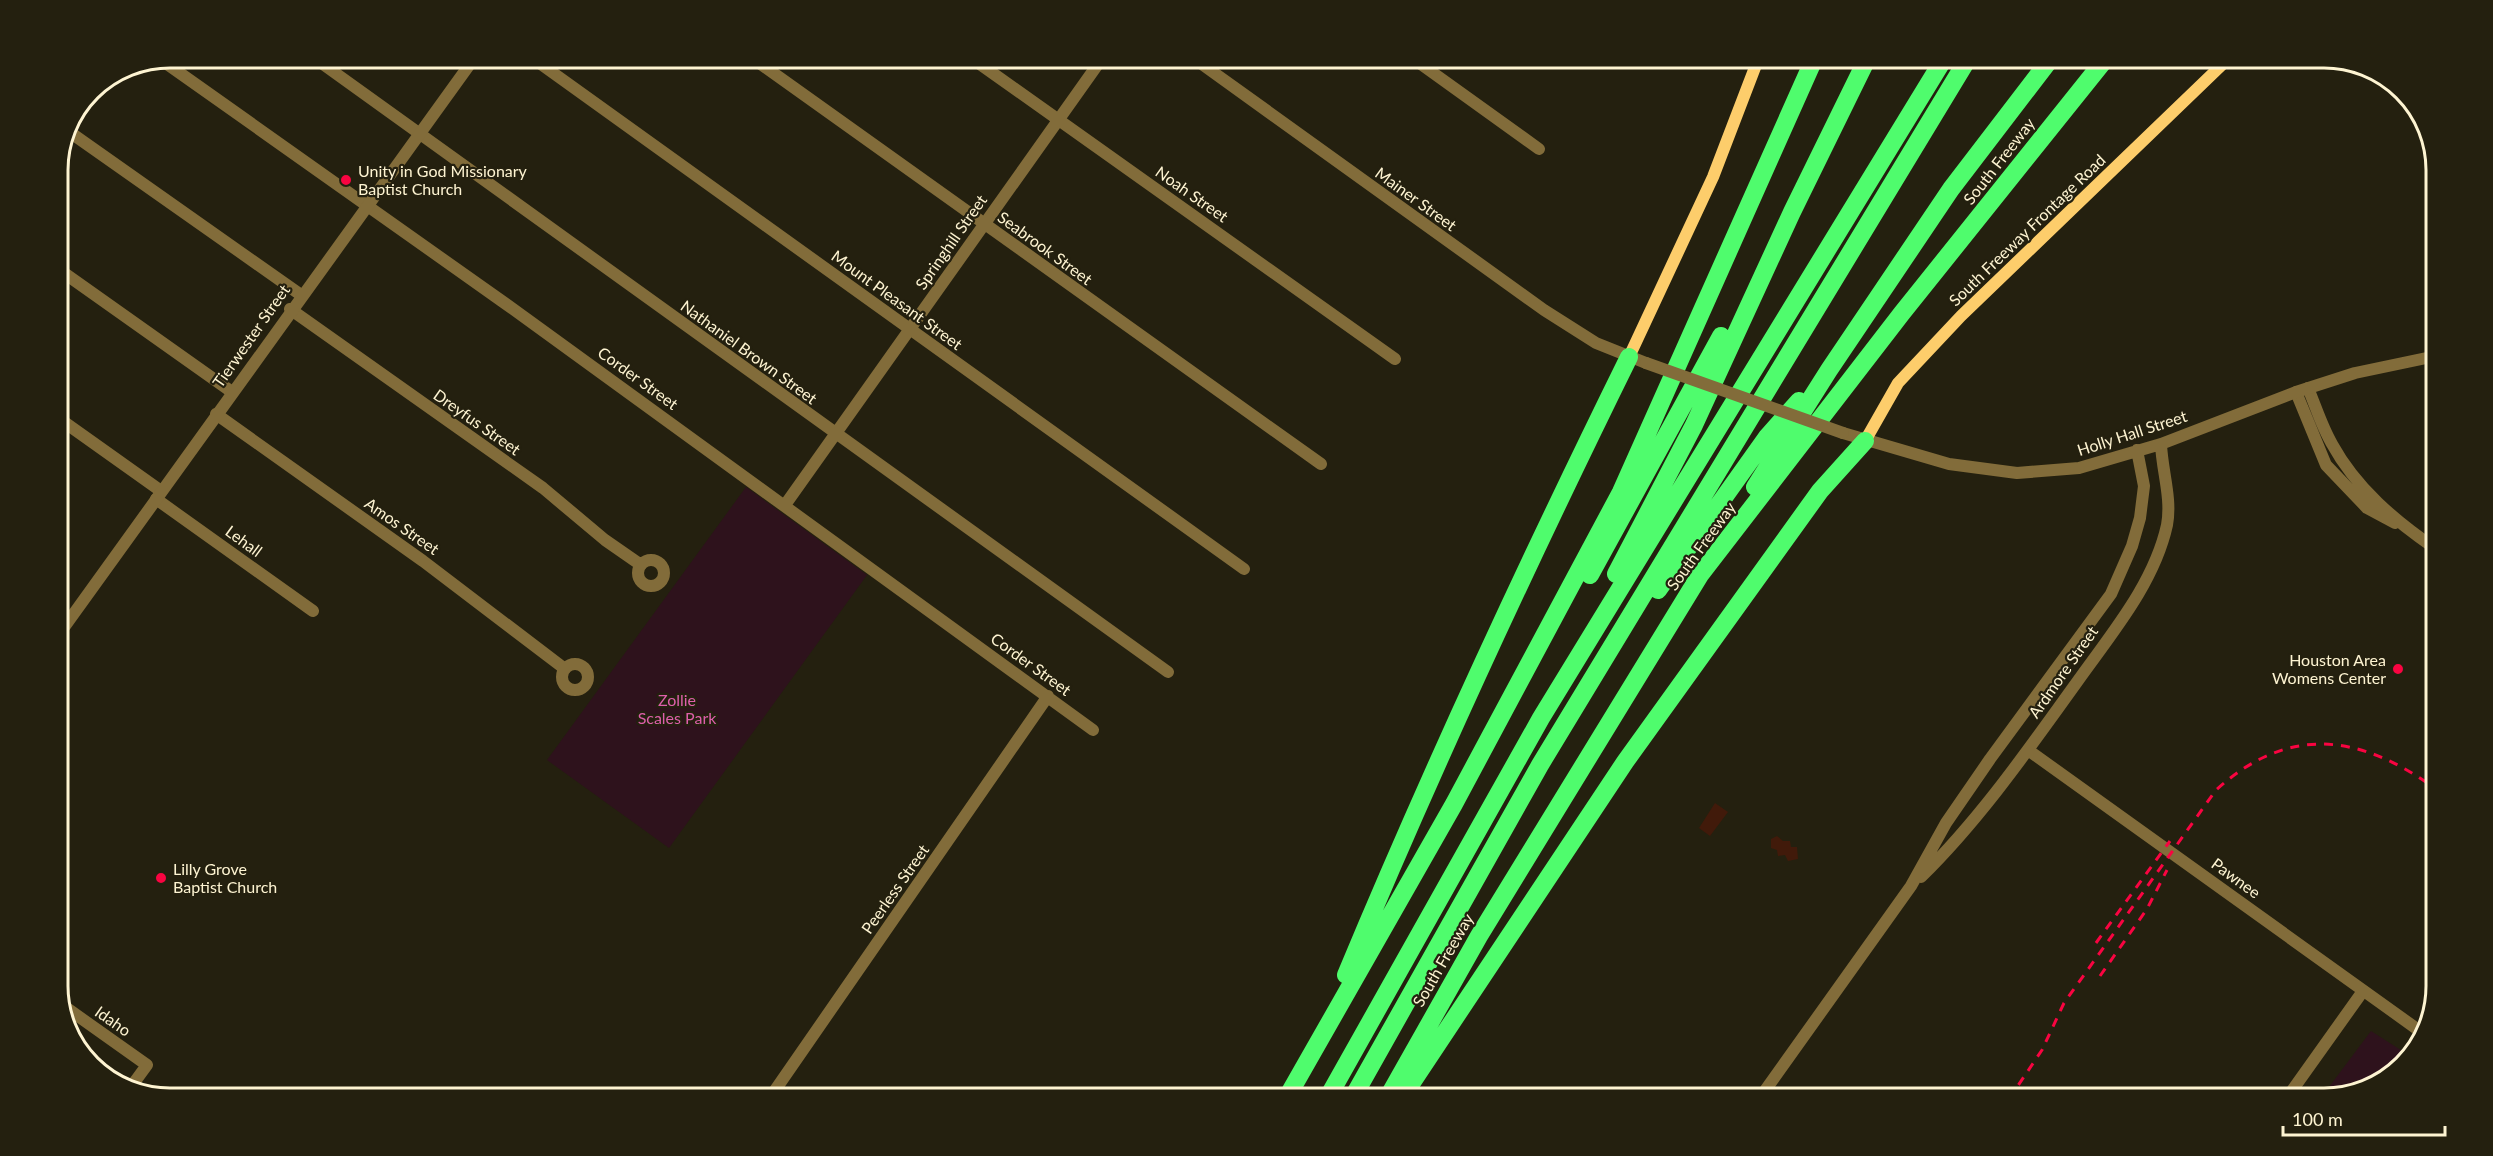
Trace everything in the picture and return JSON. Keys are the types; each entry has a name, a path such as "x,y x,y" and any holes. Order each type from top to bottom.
{"highway":[{"path":"1292,1088 1414,875 1620,492 1810,68"},
{"path":"1603,615 1618,568 1694,425 1792,212 1863,68"},
{"path":"1333,1088 1541,718 1938,68"},
{"path":"1358,1088 1540,765 1962,68"},
{"path":"1700,575 1828,370 1951,189 2044,68"},
{"name":"South Freeway","path":"1393,1088 1479,936 1700,575 1902,313 2098,68"},
{"path":"1502,713 1573,604 1792,212"},
{"path":"1318,1042 1393,862 1569,477 1637,360"},
{"path":"1540,765 1565,740 1640,615 1742,470 1767,437 1828,370"},
{"path":"1408,1088 1625,762 1820,491 1865,441"}],"main road":[{"path":"1637,360 1713,177 1755,68"},
{"name":"South Freeway Frontage Road","path":"1865,441 1899,383 1961,316 2219,68"}],"street":[{"name":"Corder Street","path":"173,68 785,505 1093,729"},
{"name":"Nathaniel Brown Street","path":"328,68 1168,672"},
{"name":"Tierwester Street","path":"68,622 290,309 467,68"},
{"name":"Mount Pleasant Street","path":"546,68 1244,569"},
{"name":"Seabrook Street","path":"766,68 1321,464"},
{"name":"Noah Street","path":"985,68 1395,359"},
{"name":"Springhill Street","path":"785,505 1095,68"},
{"name":"Mainer Street","path":"1207,68 1544,310 1596,343 1637,360"},
{"path":"1426,68 1539,149"},
{"path":"74,135 301,295"},
{"path":"68,276 232,392"},
{"name":"Dreyfus Street","path":"290,309 543,488 605,540 641,565"},
{"name":"Holly Hall Street","path":"1637,360 1865,441 1949,464 2017,473 2079,468 2161,444 2302,390 2355,373 2425,358"},
{"path":"2302,390 2331,443 2358,484 2425,542"},
{"name":"Amos Street","path":"216,414 423,561 565,669"},
{"name":"Lehall","path":"68,425 313,611"},
{"name":"Ardmore Street","path":"1911,886 1960,839 2028,750 2131,603 2157,559 2167,523 2168,483 2161,444"},
{"name":"Ardmore Street","path":"1767,1088 1911,886 1946,823 1990,759 2113,590 2140,518 2144,486 2138,450"},
{"path":"2113,590 2131,603"},
{"name":"Peerless Street","path":"777,1088 1048,696"},
{"name":"Pawnee","path":"2028,750 2416,1029"},
{"path":"2294,1088 2363,991"},
{"name":"Idaho","path":"70,1011 147,1065 134,1082"}],"green space":[{"name":"Zollie Scales Park","path":"746,487 867,575 669,848 547,760"},
{"path":"2371,1031 2402,1051 2391,1063 2369,1078 2337,1088 2328,1088"}],"shaded area":[{"path":"1715,803 1728,812 1710,836 1699,828"},
{"path":"1777,836 1783,841 1790,841 1791,847 1797,847 1798,859 1788,861 1785,855 1778,856 1777,850 1771,848 1771,839"}],"railway":[{"path":"2016,1088 2042,1050 2064,1003 2216,790 2243,769 2270,754 2298,746 2325,744 2352,748 2380,757 2426,782"},
{"path":"2096,943 2170,841"},
{"path":"2100,976 2147,909 2167,870"}],"place":[{"name":"Unity in God Missionary Baptist Church","path":"346,180"},
{"name":"Houston Area Womens Center","path":"2398,669"},
{"name":"Lilly Grove Baptist Church","path":"161,878"}]}
